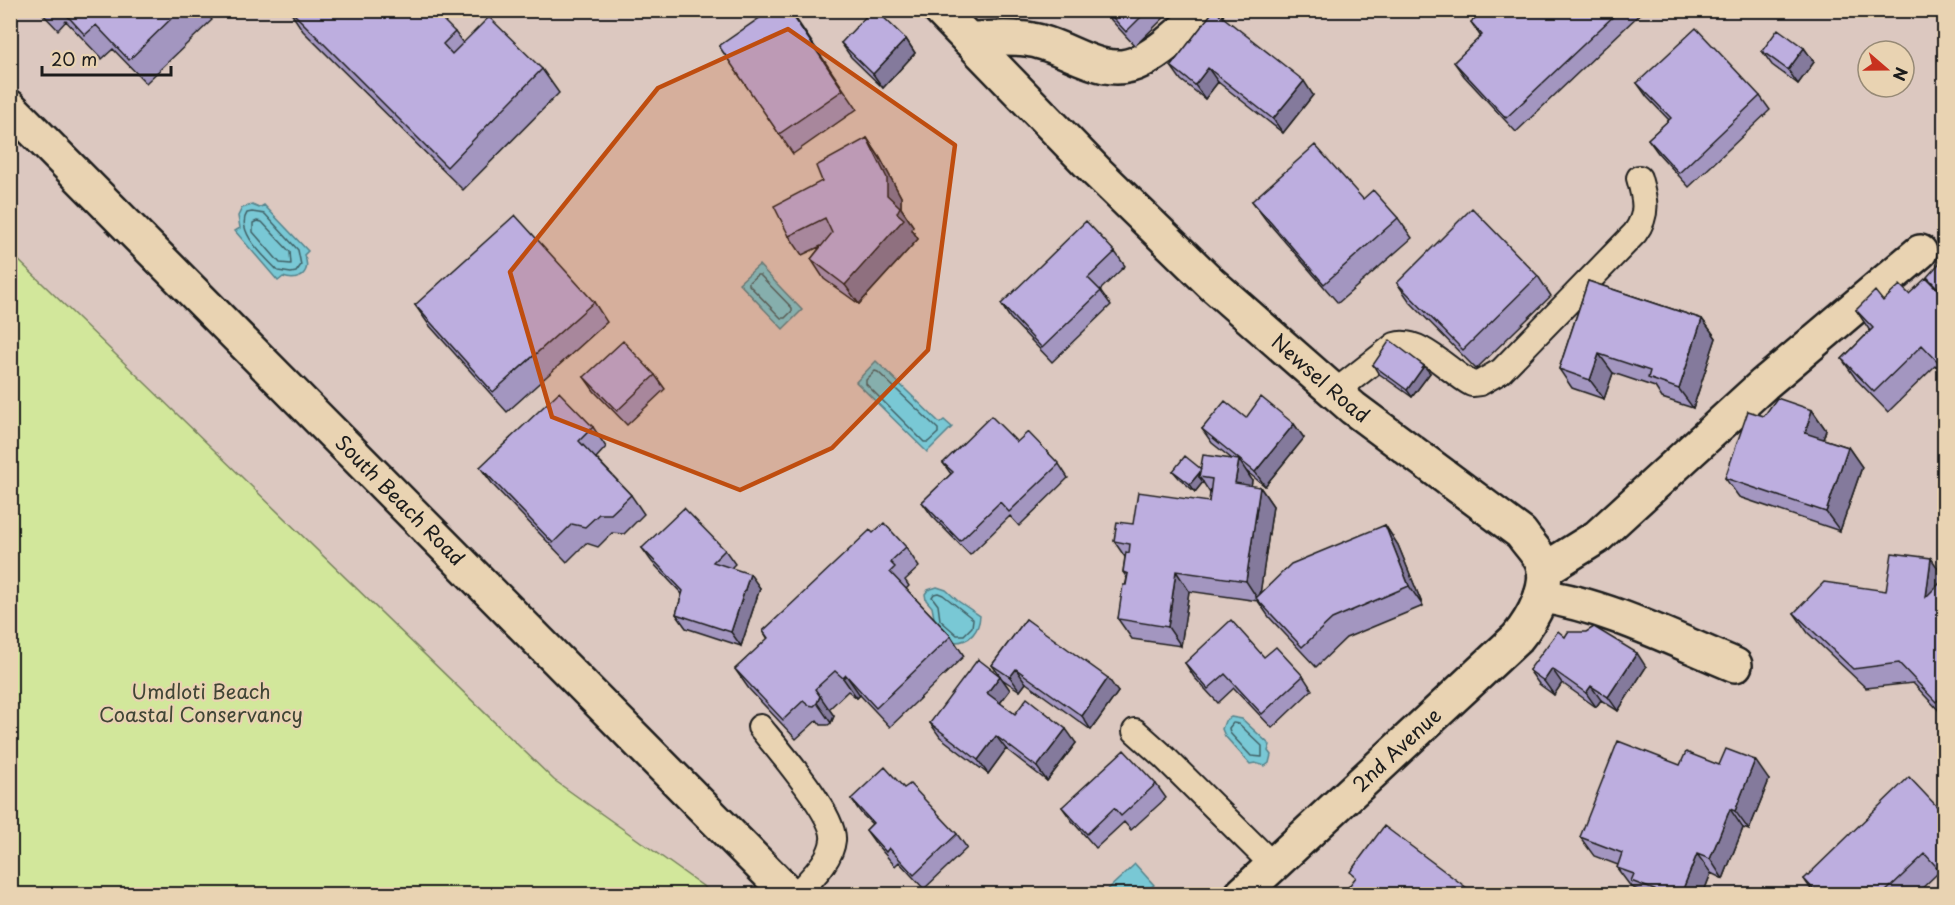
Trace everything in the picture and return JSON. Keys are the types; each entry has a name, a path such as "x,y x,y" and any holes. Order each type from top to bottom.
{"street":[{"name":"Newsel Road","path":"940,10 1098,173 1212,284 1353,408 1521,533 1541,560 1543,583"},
{"path":"968,39 1035,40 1103,67 1123,67 1140,62 1206,10"},
{"name":"South Beach Road","path":"10,108 789,894"},
{"path":"1735,664 1600,609 1568,600 1543,583 1597,537 1764,384 1920,252"},
{"name":"2nd Avenue","path":"1242,894 1517,638 1530,619 1543,583"}],"lane":[{"path":"1335,392 1395,345 1402,343 1419,348 1472,384 1480,383 1501,371 1628,242 1641,225 1646,212 1646,201 1639,178"},
{"path":"760,727 815,799 833,832 833,840 827,856 797,894"},
{"path":"1135,730 1273,865"}],"highlighted area":[{"path":"788,29 955,145 928,350 832,448 740,490 552,417 510,272 658,88"}],"green space":[{"name":"Umdloti Beach Coastal Conservancy","path":"11,253 554,780 714,894 11,894"}],"water":[{"path":"252,205 259,208 264,205 308,251 304,255 305,271 299,277 283,277 278,281 235,231 240,228 238,216 242,208"},
{"path":"759,265 802,310 783,329 739,283"},
{"path":"876,361 940,423 944,420 952,427 927,452 856,382"},
{"path":"937,587 946,590 980,616 976,631 969,638 955,642 935,623 932,607 926,600 925,594 928,590"},
{"path":"1231,717 1242,719 1270,745 1269,763 1265,766 1250,764 1225,736 1222,729 1225,721"},
{"path":"1135,864 1154,885 1143,894 1103,894"}],"building":[{"path":"62,10 180,10 129,60 96,25 85,35"},
{"path":"290,10 415,10 416,12 433,10 455,32 443,44 452,54 489,17 542,69 447,167"},
{"path":"771,10 789,10 843,90 779,134 719,46"},
{"path":"872,10 876,10 906,39 873,74 841,43"},
{"path":"1106,10 1148,10 1126,32"},
{"path":"1214,10 1304,81 1273,119 1208,68 1195,85 1171,66"},
{"path":"1484,10 1620,10 1506,118 1454,62 1482,35 1471,22"},
{"path":"1696,28 1760,96 1679,173 1648,139 1671,118 1637,83"},
{"path":"1778,29 1804,48 1788,70 1762,51"},
{"path":"867,138 887,178 887,195 900,207 897,213 904,219 845,285 811,259 832,233 825,218 789,236 774,206 822,181 816,166"},
{"path":"1315,145 1363,199 1373,190 1398,218 1324,284 1252,201"},
{"path":"1472,208 1538,276 1463,350 1397,283"},
{"path":"515,215 594,302 493,392 415,305"},
{"path":"1086,221 1115,252 1088,278 1101,291 1042,348 1001,304"},
{"path":"1944,258 1944,294 1927,277"},
{"path":"1926,278 1944,296 1944,368 1922,345 1874,392 1842,359 1873,328 1856,310 1875,291 1883,301 1900,285 1909,294"},
{"path":"1588,281 1702,319 1679,389 1648,378 1650,371 1599,354 1590,380 1559,369"},
{"path":"1390,340 1424,366 1407,390 1373,365"},
{"path":"623,341 655,375 617,411 584,377"},
{"path":"559,392 593,427 579,441 631,495 611,514 599,514 585,527 572,524 553,543 480,467"},
{"path":"1261,397 1294,424 1255,472 1202,429 1225,401 1246,418"},
{"path":"1777,398 1812,410 1805,433 1848,447 1826,512 1725,478 1748,411 1764,416"},
{"path":"991,416 1017,442 1028,432 1059,464 1009,512 1000,502 960,541 922,502 953,472 943,463"},
{"path":"1203,455 1239,460 1235,483 1260,487 1246,581 1176,571 1168,627 1118,619 1123,585 1126,585 1128,574 1123,572 1126,552 1129,553 1130,544 1114,541 1117,522 1133,524 1138,492 1209,502 1212,479 1199,477"},
{"path":"1185,456 1201,469 1190,484 1173,471"},
{"path":"684,508 725,550 713,562 750,574 731,632 676,614 683,591 642,548"},
{"path":"884,523 906,547 890,562 895,567 890,572 951,636 876,708 846,675 843,678 835,671 815,689 820,696 814,706 803,701 783,720 735,669 768,638 763,631 870,530 873,533"},
{"path":"1385,525 1409,586 1332,619 1302,647 1256,598 1291,564"},
{"path":"1892,553 1931,558 1926,597 1944,579 1944,694 1936,702 1899,663 1853,669 1794,613 1824,582 1886,591"},
{"path":"1026,619 1108,678 1082,716 1016,669 1010,677 992,665"},
{"path":"1231,620 1264,657 1276,647 1303,676 1262,714 1225,674 1208,689 1185,663"},
{"path":"1594,627 1637,653 1608,697 1591,686 1586,693 1552,669 1544,681 1529,670 1558,631 1565,637 1568,632 1586,632"},
{"path":"978,659 1000,676 987,693 1015,714 1027,698 1066,729 1037,767 996,736 978,760 930,723"},
{"path":"1618,741 1680,765 1686,752 1719,765 1726,749 1755,760 1735,811 1730,809 1710,859 1697,854 1681,894 1665,894 1631,881 1634,874 1617,868 1622,853 1580,837"},
{"path":"1124,750 1156,784 1121,816 1114,808 1087,834 1062,807"},
{"path":"885,767 904,788 910,784 957,834 914,875 889,848 886,852 866,830 873,823 851,799"},
{"path":"1909,777 1944,814 1944,875 1925,854 1883,894 1818,894 1804,879"},
{"path":"1384,826 1475,894 1343,894 1356,877 1350,872"}]}
